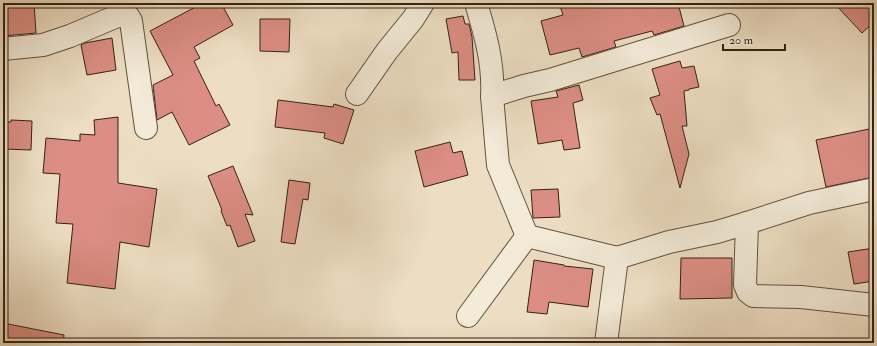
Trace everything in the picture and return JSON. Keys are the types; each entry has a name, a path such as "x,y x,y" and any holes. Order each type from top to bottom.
{"street":[{"path":"357,94 387,51 413,19 423,3"},
{"path":"476,3 486,37 491,64 493,83 492,96 498,165 527,236"},
{"path":"3,49 43,45 70,36 122,14 128,16 132,21 146,128"},
{"path":"492,96 550,80 729,25"},
{"path":"527,236 617,258 669,242 717,232 809,203 874,189"},
{"path":"747,223 745,285 748,292 753,296 801,297 874,305"},
{"path":"468,316 527,236"},
{"path":"606,343 617,258"}],"building":[{"path":"34,3 36,33 3,36 3,4"},
{"path":"203,3 221,3 233,25 194,47 200,58 194,61 216,106 219,104 230,125 189,145 172,112 157,120 153,85 173,75 150,31"},
{"path":"559,3 678,3 684,26 654,35 652,31 614,41 616,47 582,57 579,48 550,55 541,21 563,15"},
{"path":"834,3 874,3 874,22 862,33"},
{"path":"463,16 465,24 469,24 472,37 475,80 459,80 458,52 452,53 446,19"},
{"path":"260,19 290,19 289,52 260,51"},
{"path":"112,38 116,70 87,75 81,45"},
{"path":"680,61 682,68 694,66 699,87 684,91 687,126 682,126 689,154 680,188 660,114 657,115 650,98 660,95 652,69"},
{"path":"579,85 583,100 573,103 580,148 564,150 562,140 538,144 531,101 558,97 556,91"},
{"path":"278,100 333,107 334,104 354,110 343,144 324,138 325,133 275,127"},
{"path":"118,117 118,183 157,189 149,247 120,242 115,289 67,283 73,224 56,223 60,174 43,173 46,138 80,141 80,134 95,135 94,120"},
{"path":"11,120 32,121 31,150 3,149 3,122 11,122"},
{"path":"874,128 874,177 826,187 816,140"},
{"path":"450,142 453,153 462,151 468,175 424,187 415,151"},
{"path":"233,166 253,215 245,214 255,241 238,247 230,225 227,226 208,176"},
{"path":"289,180 310,183 308,200 303,199 295,244 281,242"},
{"path":"558,189 560,217 533,218 531,190"},
{"path":"874,248 874,281 854,284 848,252"},
{"path":"681,258 732,258 732,298 680,299"},
{"path":"534,260 564,266 593,269 588,307 549,302 547,314 527,312"},
{"path":"3,323 64,335 63,343 23,343 3,339"}]}
